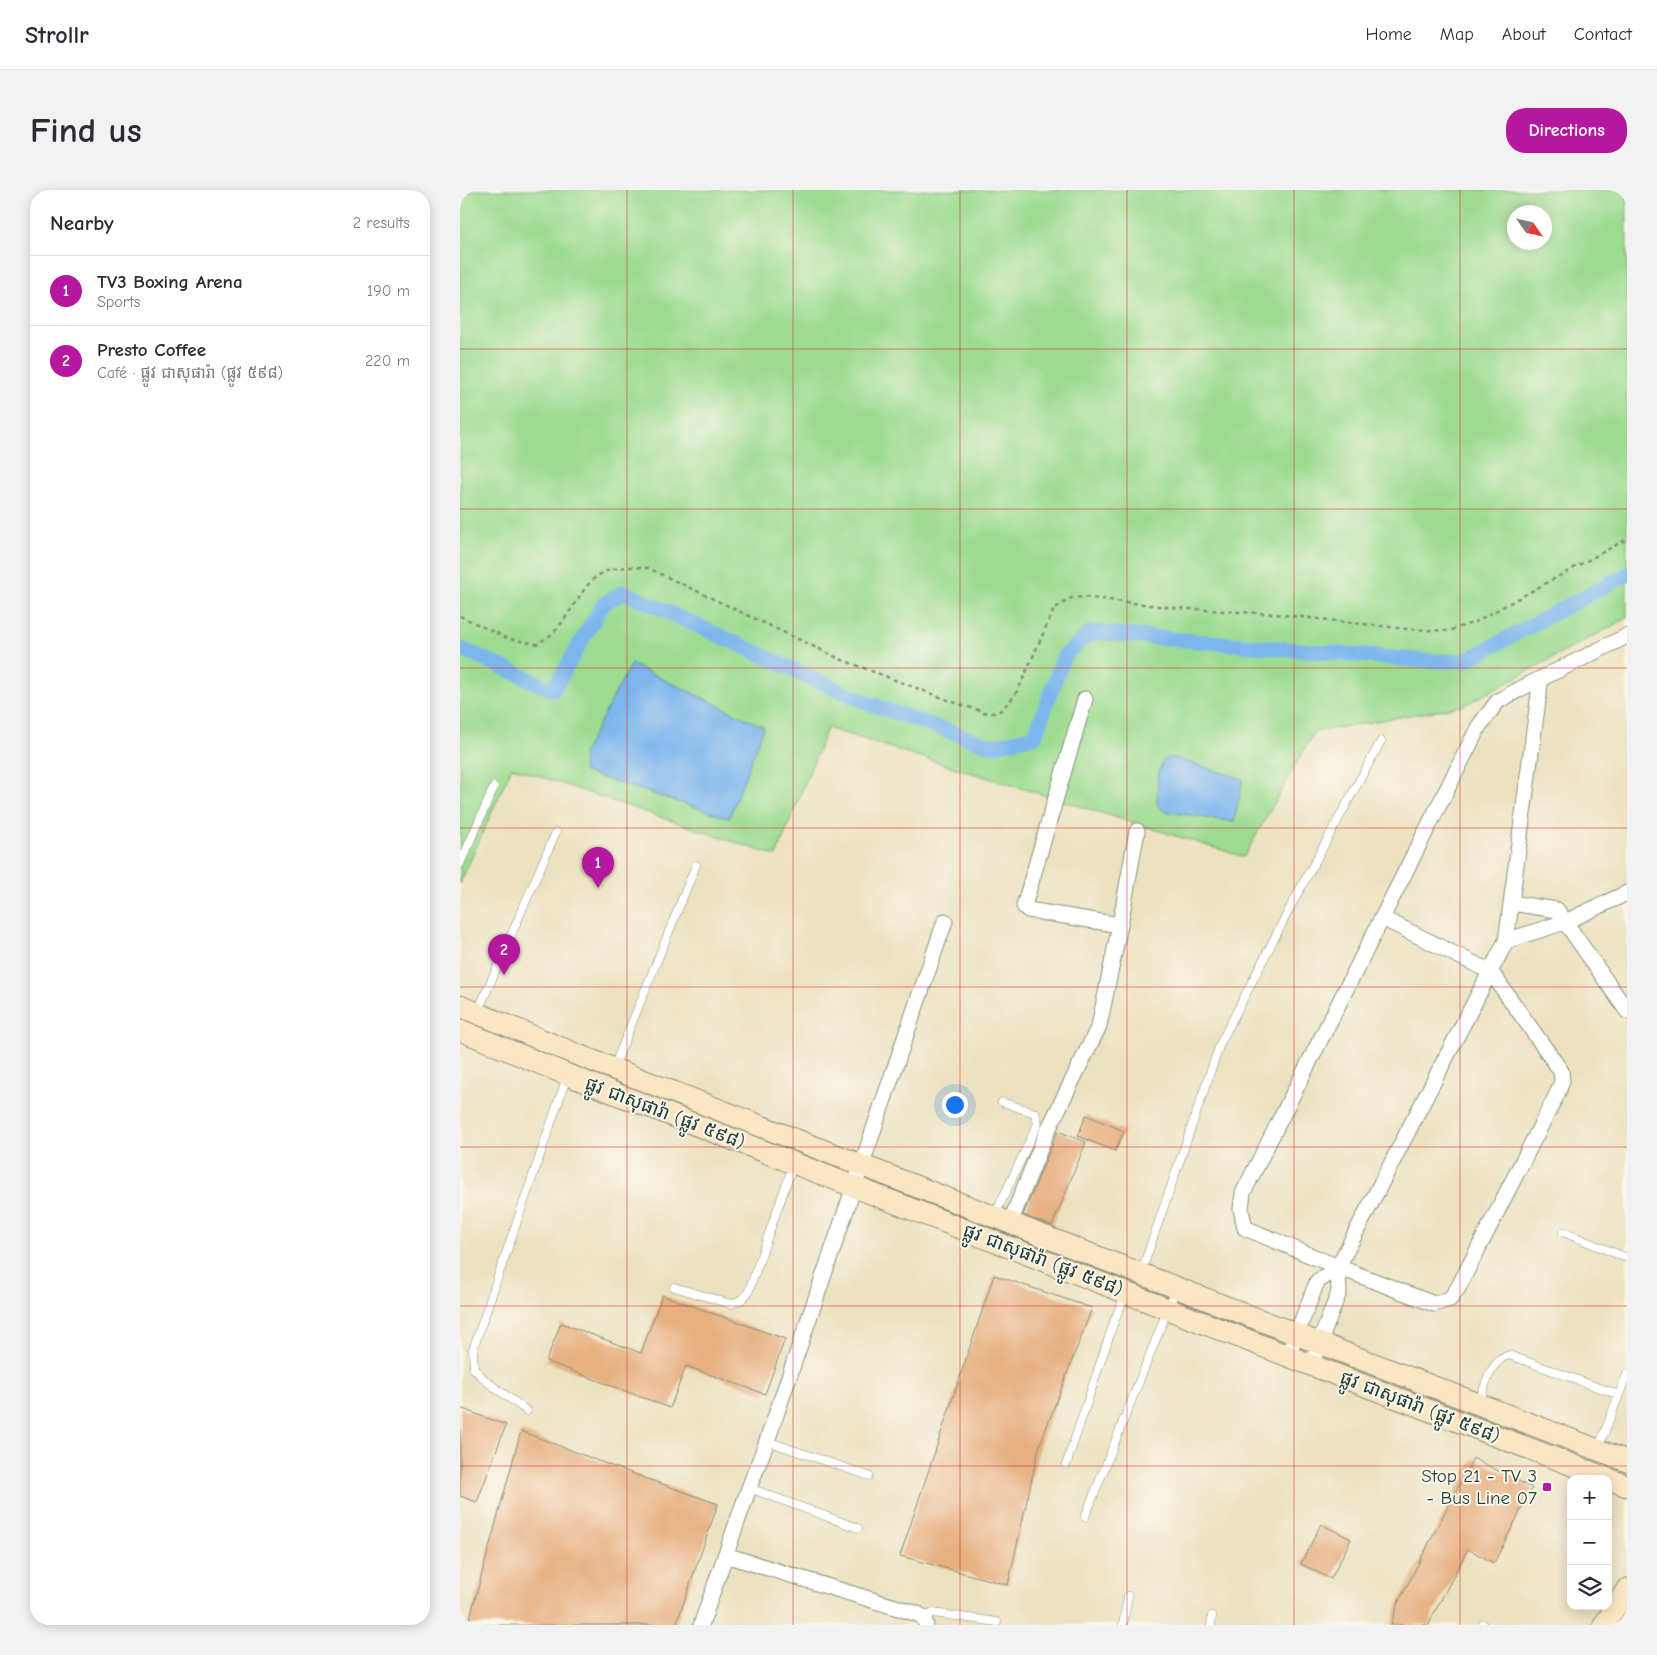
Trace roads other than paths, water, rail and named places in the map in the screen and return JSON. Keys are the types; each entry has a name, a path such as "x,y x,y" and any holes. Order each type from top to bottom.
{"main road":[{"name":"ផ្លូវ ជាសុផារ៉ា (ផ្លូវ ៥៩៨)","path":"469,1010 1002,1220 1627,1461"},
{"name":"ផ្លូវ ជាសុផារ៉ា (ផ្លូវ ៥៩៨)","path":"460,1030 568,1075 1311,1365 1627,1486"},
{"path":"521,1056 530,1035"},
{"path":"1084,1276 1092,1255"},
{"path":"1604,1625 1627,1589"}],"street":[{"path":"1382,918 1491,972 1561,1071 1562,1081 1558,1092 1458,1288 1450,1298 1434,1304 1245,1228 1241,1209 1243,1193 1478,726 1498,701 1627,636"},
{"path":"1288,1356 1317,1282 1338,1267 1506,941 1541,678"},
{"path":"1085,699 1024,906 1028,910 1120,925"},
{"path":"1002,1220 1099,1026 1137,831"},
{"path":"1506,941 1565,922 1627,893"},
{"path":"1511,903 1557,910 1627,1011"},
{"path":"701,1625 767,1441 945,921"},
{"path":"1311,1365 1339,1292 1338,1267"},
{"path":"725,1555 918,1614 925,1621"}],"lane":[{"path":"1141,1274 1220,1044 1293,902 1381,741"},
{"path":"460,864 494,787"},
{"path":"469,1010 556,832"},
{"path":"613,1068 696,865"},
{"path":"527,1411 486,1382 474,1369 473,1349 568,1075"},
{"path":"1002,1102 1035,1113 1038,1123 1002,1220"},
{"path":"674,1287 731,1304 741,1300 748,1293 794,1163"},
{"path":"1563,1232 1627,1258"},
{"path":"1085,1517 1177,1288"},
{"path":"1066,1465 1115,1319 1127,1292"},
{"path":"1479,1404 1494,1365 1502,1357 1509,1355 1618,1395"},
{"path":"1597,1450 1627,1374"},
{"path":"767,1441 869,1476"},
{"path":"749,1488 858,1528"},
{"path":"1123,1625 1128,1596"},
{"path":"925,1621 933,1613 997,1622"},
{"path":"1211,1625 1212,1616"}],"water":[{"path":"631,664 764,727 729,818 584,772 583,754"},
{"path":"1171,757 1243,779 1234,822 1163,811 1157,804 1158,774 1163,760"}],"waterway":[{"path":"460,648 553,690 603,604 624,592 867,703 992,746 1035,736 1064,656 1091,632 1428,661 1465,661 1627,574"}],"place":[{"name":"TV3 Boxing Arena","path":"598,888"},
{"name":"Presto Coffee","path":"504,975"},
{"name":"Stop 21 - TV 3 - Bus Line 07","path":"1547,1487"}]}
